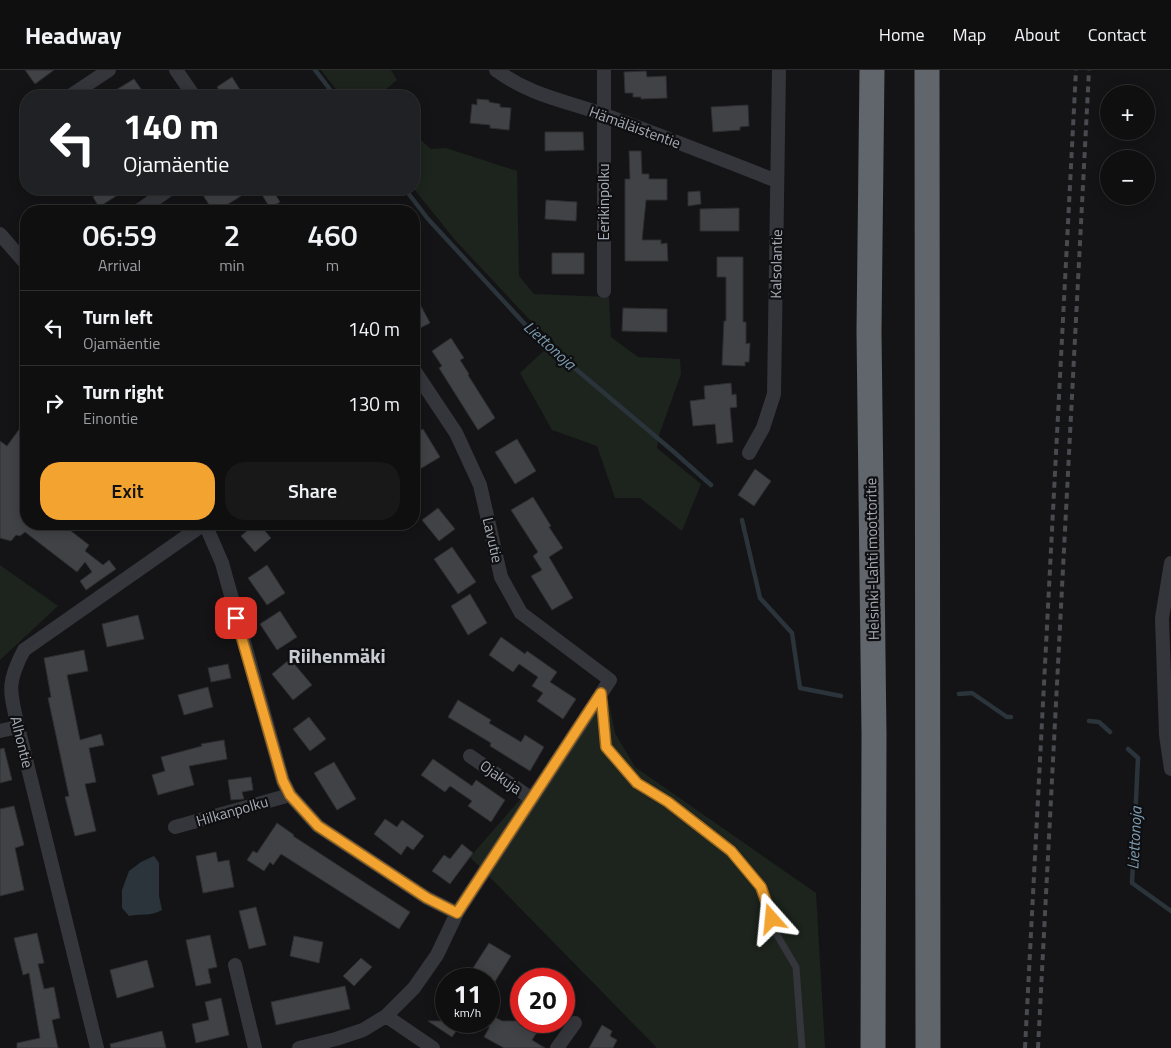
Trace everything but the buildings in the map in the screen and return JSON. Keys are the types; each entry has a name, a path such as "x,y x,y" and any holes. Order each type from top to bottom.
{"highway":[{"name":"Helsinki-Lahti moottoritie","path":"872,70 870,340 874,745 873,1048"},
{"path":"926,70 928,1048"}],"street":[{"path":"79,90 109,70"},
{"path":"176,70 190,90"},
{"name":"Hämäläistentie","path":"496,70 513,82 542,96 603,114 778,181"},
{"name":"Eerikinpolku","path":"604,70 604,291"},
{"name":"Kalsolantie","path":"749,453 763,428 774,394 779,70"},
{"path":"147,205 161,195"},
{"path":"0,234 20,257"},
{"name":"Lavutie","path":"420,379 456,433 480,485 502,576 521,613 610,680 601,693"},
{"name":"Alhontie","path":"98,1048 10,692 15,666 24,650 195,530"},
{"path":"207,530 222,563 283,781 290,795 318,826 427,898 457,913"},
{"path":"1171,563 1162,618 1166,735 1171,769"},
{"path":"299,1048 363,1030 386,1016 414,988 437,956 457,913 601,693"},
{"path":"0,731 18,727"},
{"name":"Ojakuja","path":"470,756 532,799"},
{"name":"Hilkanpolku","path":"175,827 290,795"},
{"path":"235,965 255,1048"},
{"path":"386,1016 433,1048"},
{"path":"557,1048 568,1033"}],"lane":[{"path":"601,693 606,747 637,783 668,802 731,851 761,887 777,935 796,967 802,1048"}],"shaded area":[{"path":"321,70 391,70 397,80 385,90 336,90"},
{"path":"420,139 431,149 446,148 517,171 519,276 534,294 609,297 611,337 638,357 680,359 681,374 659,435 657,448 701,484 682,531 640,498 615,498 597,446 552,430 520,373 554,341 527,317 455,240 419,195"},
{"path":"0,565 58,606 0,660"},
{"path":"608,698 615,733 635,767 816,893 825,1048 657,1048 470,857"},
{"path":"154,856 159,863 159,896 162,910 149,914 129,916 122,908 122,890 129,871 141,862"}],"waterway":[{"name":"Liettonoja","path":"315,70 330,90"},
{"name":"Liettonoja","path":"410,195 417,205"},
{"name":"Liettonoja","path":"420,209 533,333 711,485"},
{"name":"Liettonoja","path":"742,520 760,598 792,633 800,688 841,696"},
{"name":"Liettonoja","path":"959,694 972,693 1007,717 1011,717"},
{"name":"Liettonoja","path":"1089,721 1099,722 1110,732"},
{"name":"Liettonoja","path":"1128,749 1138,758 1132,883 1171,911"}],"railway":[{"path":"1025,1048 1076,70"},
{"path":"1038,1048 1089,70"}],"district":[{"name":"Riihenmäki","path":"337,655"}],"route":[{"path":"236,618 283,781 290,795 318,826 427,898 457,913 601,693 606,747 637,783 668,802 731,851 761,887 772,919"}]}
